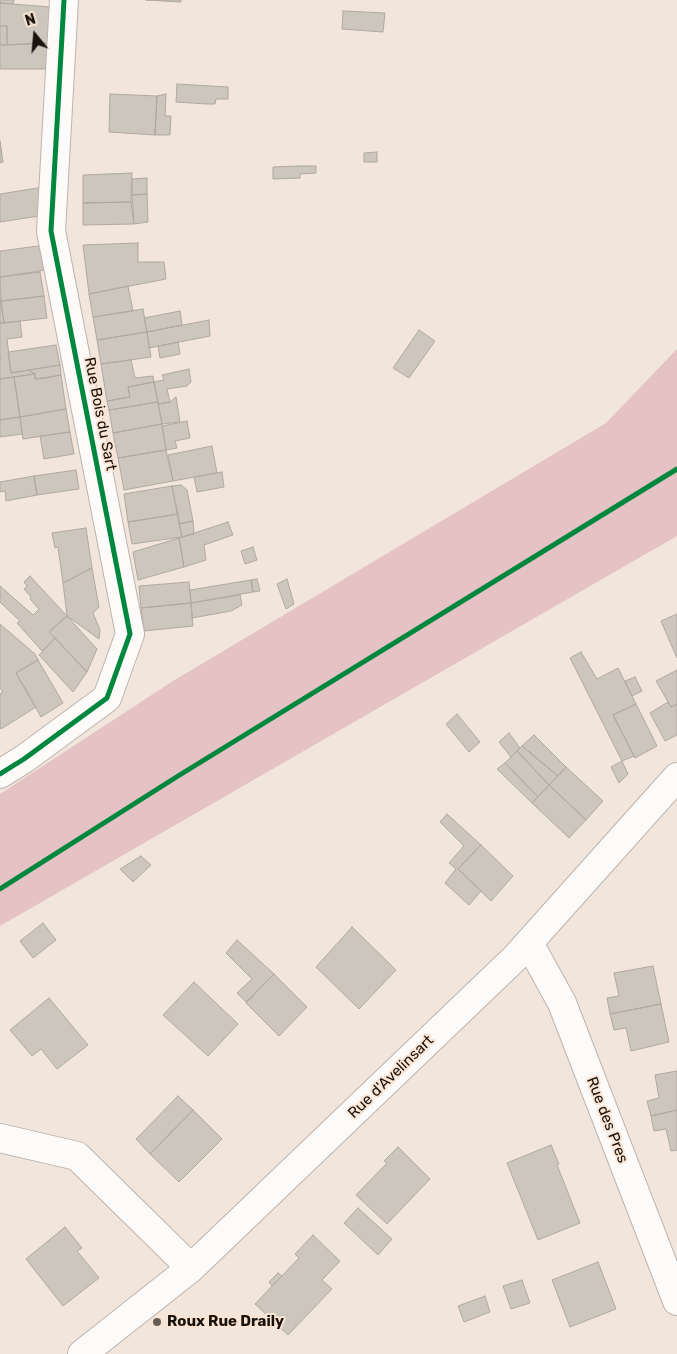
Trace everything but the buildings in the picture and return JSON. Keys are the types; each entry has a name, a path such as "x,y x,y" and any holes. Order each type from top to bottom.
{"street":[{"name":"Rue Bois du Sart","path":"0,774 24,759 107,698 130,634 52,231 64,0"},
{"name":"Rue d'Avelinsart","path":"82,1354 190,1268 502,971 677,777"},
{"name":"Rue des Pres","path":"529,943 562,1003 677,1301"},
{"path":"0,1138 77,1156 190,1268"}],"shaded area":[{"path":"677,349 677,536 0,926 0,794 173,681 606,423"}],"cycle path":[{"path":"0,774 24,759 107,698 130,634 51,231 64,0"},
{"path":"0,889 178,776 677,469"}],"place":[{"name":"Roux Rue Draily","path":"157,1322"}]}
